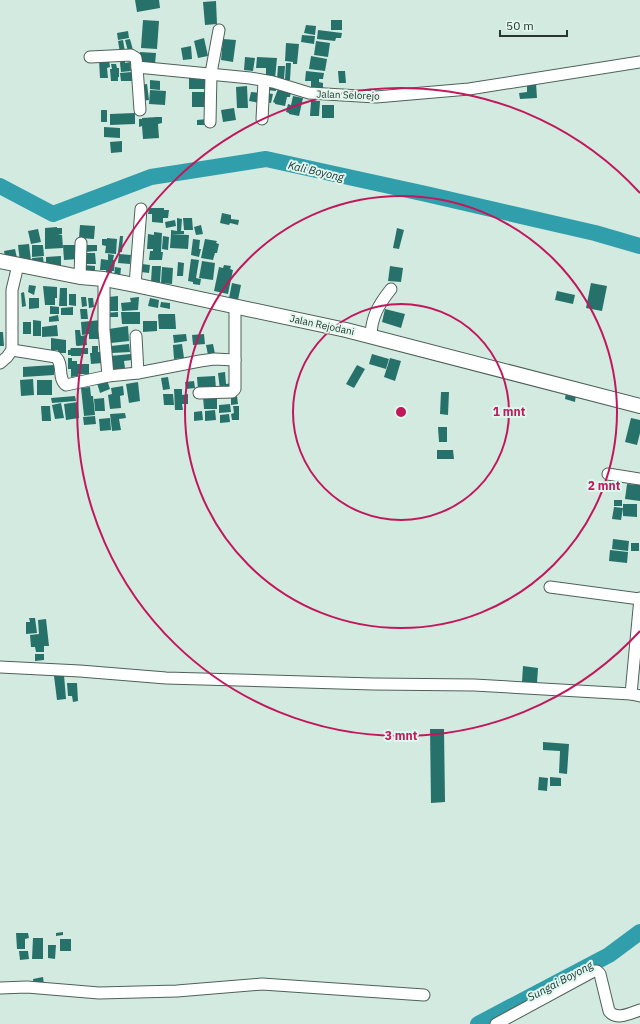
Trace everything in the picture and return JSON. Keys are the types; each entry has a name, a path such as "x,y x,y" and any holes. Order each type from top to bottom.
{"main road":[{"name":"Jalan Rejodani","path":"0,262 80,277 104,279 135,285 346,330 640,406"}],"street":[{"path":"210,122 211,73 219,30"},
{"path":"90,57 131,55 136,58 140,110"},
{"name":"Jalan Selorejo","path":"137,67 211,73 273,82 309,93 376,97 469,89 640,62"},
{"path":"262,119 264,81"},
{"path":"135,285 141,209"},
{"path":"80,277 81,243"},
{"path":"0,363 12,350 12,290 18,265"},
{"path":"104,279 104,330 108,376"},
{"path":"366,335 371,328 374,313 391,289"},
{"path":"199,393 234,391 236,389 235,307"},
{"path":"136,336 138,373"},
{"path":"12,350 56,357 60,362 62,381 66,385 108,376 138,373 200,361 235,360"},
{"path":"608,474 640,479"},
{"path":"0,667 80,671 166,678 373,684 474,685 635,695 640,599 550,586"},
{"path":"496,1024 594,971 600,974 612,1015 616,1016 640,1010"},
{"path":"0,988 27,987 99,993 178,991 262,984 424,995"}],"building":[{"path":"135,0 159,0 160,8 137,12"},
{"path":"216,1 217,24 205,25 203,2"},
{"path":"143,20 159,21 157,49 141,48"},
{"path":"331,20 342,20 342,30 331,30"},
{"path":"306,25 316,26 315,35 304,33"},
{"path":"318,30 342,33 341,38 336,38 335,41 317,39"},
{"path":"128,31 129,38 118,40 117,33"},
{"path":"302,35 315,36 314,44 301,42"},
{"path":"204,38 208,56 198,58 194,41"},
{"path":"130,39 133,50 128,51 125,40"},
{"path":"223,39 236,40 233,62 221,60"},
{"path":"123,40 125,52 120,53 118,41"},
{"path":"316,41 330,43 328,57 314,55"},
{"path":"286,43 299,44 297,64 285,61"},
{"path":"191,46 192,59 183,60 181,48"},
{"path":"140,52 156,53 155,64 140,64"},
{"path":"311,56 327,59 325,71 309,69"},
{"path":"245,57 255,58 253,71 244,70"},
{"path":"257,57 277,58 275,79 266,78 266,68 256,68"},
{"path":"99,60 109,60 110,67 107,68 108,78 100,78"},
{"path":"125,60 125,63 130,62 131,71 121,72 120,63 121,61"},
{"path":"286,63 291,63 290,80 285,80"},
{"path":"111,64 116,64 117,68 119,68 118,81 111,81"},
{"path":"278,66 285,66 284,79 277,79"},
{"path":"306,71 324,73 323,79 319,79 319,82 323,83 323,89 311,88 311,81 305,81"},
{"path":"338,71 345,71 346,83 339,83"},
{"path":"132,72 132,81 121,81 120,73"},
{"path":"189,78 206,78 206,89 189,89"},
{"path":"150,80 160,81 160,90 150,89"},
{"path":"536,83 537,98 520,99 519,93 527,92 527,84"},
{"path":"147,84 149,100 141,101 140,85"},
{"path":"266,84 276,84 276,91 266,90"},
{"path":"247,86 248,108 237,108 236,87"},
{"path":"278,89 291,92 290,97 287,97 285,106 275,104 273,102"},
{"path":"150,90 166,91 165,105 149,104"},
{"path":"192,92 206,92 206,107 192,107"},
{"path":"251,92 261,93 260,103 249,101"},
{"path":"266,93 273,94 271,103 265,102"},
{"path":"293,96 303,98 299,116 286,112 288,104 291,105"},
{"path":"311,101 320,101 319,116 310,116"},
{"path":"322,105 334,105 334,118 322,118"},
{"path":"234,108 236,120 223,122 221,110"},
{"path":"101,110 107,110 107,122 101,122"},
{"path":"135,113 135,124 110,125 110,114"},
{"path":"162,117 162,123 158,124 159,138 143,139 142,126 139,127 139,119"},
{"path":"207,119 207,125 197,125 197,120"},
{"path":"104,127 120,128 120,138 104,137"},
{"path":"122,141 122,152 111,153 110,142"},
{"path":"149,208 164,208 164,210 169,210 168,218 163,218 163,223 152,222 152,214 148,214"},
{"path":"222,213 231,215 231,219 239,220 238,225 220,223"},
{"path":"177,218 182,219 181,231 184,231 184,234 171,234 171,230 177,231"},
{"path":"183,218 192,218 193,230 184,230"},
{"path":"175,220 176,226 166,228 165,222"},
{"path":"80,225 95,226 94,239 79,238"},
{"path":"201,225 203,234 196,235 194,227"},
{"path":"45,228 62,228 62,234 58,235 62,235 63,248 45,249"},
{"path":"397,228 404,230 399,249 393,248"},
{"path":"38,229 41,242 31,244 28,231"},
{"path":"154,232 162,233 162,260 149,260 150,251 153,251 153,249 147,249 148,234 154,235"},
{"path":"171,234 189,235 188,249 170,248"},
{"path":"120,236 123,236 122,252 118,252"},
{"path":"163,236 169,237 168,250 162,249"},
{"path":"102,239 117,239 116,254 105,253 106,246 102,245"},
{"path":"193,239 200,240 199,249 201,249 199,257 191,255"},
{"path":"205,239 217,241 216,243 219,244 217,253 215,253 213,260 201,258"},
{"path":"29,244 31,261 20,262 18,245"},
{"path":"32,245 43,245 44,256 32,257"},
{"path":"63,245 77,245 78,259 64,260"},
{"path":"82,245 97,245 97,251 83,252"},
{"path":"15,249 17,258 6,261 4,251"},
{"path":"83,253 95,253 96,264 84,264"},
{"path":"108,254 114,255 113,260 115,260 114,271 112,271 111,277 106,277 106,270 100,270 101,259 108,260"},
{"path":"119,254 131,255 130,264 118,263"},
{"path":"61,256 61,266 46,267 46,257"},
{"path":"43,257 44,266 33,267 32,258"},
{"path":"191,259 199,260 196,278 201,279 200,285 193,284 193,282 188,281"},
{"path":"202,261 215,263 213,280 199,278"},
{"path":"178,262 184,263 183,276 177,276"},
{"path":"142,264 150,265 149,273 141,272"},
{"path":"83,265 95,266 95,274 83,273"},
{"path":"224,265 231,266 230,269 233,270 228,294 214,291 219,267 223,268"},
{"path":"152,266 161,266 160,282 151,282"},
{"path":"390,266 403,268 401,282 388,281"},
{"path":"115,267 121,268 120,278 114,277"},
{"path":"162,267 173,268 172,284 161,283"},
{"path":"232,283 241,285 238,300 229,298"},
{"path":"591,283 607,286 602,311 586,308"},
{"path":"29,285 36,286 34,295 28,292"},
{"path":"43,286 57,287 57,298 55,298 55,305 45,305"},
{"path":"60,288 67,288 67,306 59,306"},
{"path":"557,291 575,295 573,304 555,300"},
{"path":"24,292 26,306 22,307 21,293"},
{"path":"69,294 76,294 76,306 69,305"},
{"path":"118,296 118,311 108,311 108,297"},
{"path":"81,297 86,297 87,306 82,307"},
{"path":"139,297 138,310 122,311 121,303 131,302 130,298"},
{"path":"29,298 39,298 39,308 29,309"},
{"path":"88,298 93,298 94,307 89,308"},
{"path":"150,298 159,300 158,308 148,306"},
{"path":"161,302 170,303 170,309 160,307"},
{"path":"50,306 59,307 59,314 50,314"},
{"path":"73,307 73,315 61,315 61,308"},
{"path":"80,309 87,309 88,319 81,319"},
{"path":"385,309 405,314 401,328 382,322"},
{"path":"118,312 118,317 106,317 106,313"},
{"path":"121,312 140,312 140,324 122,324"},
{"path":"159,314 175,314 176,329 159,329"},
{"path":"58,315 59,321 49,322 49,317"},
{"path":"33,320 41,321 41,336 33,336"},
{"path":"101,320 101,339 89,339 89,334 82,335 81,322"},
{"path":"143,321 157,321 157,331 143,332"},
{"path":"23,322 31,322 31,334 23,334"},
{"path":"57,325 58,336 42,337 42,327"},
{"path":"128,326 129,341 111,343 109,329"},
{"path":"75,330 80,330 81,336 86,335 87,345 76,345"},
{"path":"0,332 3,332 4,346 0,346"},
{"path":"186,334 187,341 174,343 173,335"},
{"path":"204,334 205,344 193,345 192,335"},
{"path":"51,338 66,340 66,353 58,353 58,350 51,350"},
{"path":"129,344 130,352 112,353 111,346"},
{"path":"182,344 184,358 174,359 173,345"},
{"path":"213,344 215,354 208,355 206,345"},
{"path":"92,346 98,346 98,352 101,352 102,363 91,364 90,353 92,353"},
{"path":"71,348 88,348 88,354 81,354 81,356 68,355 68,350"},
{"path":"131,354 132,360 124,361 125,368 112,370 110,356"},
{"path":"372,354 389,359 386,369 369,364"},
{"path":"68,358 72,358 72,361 77,361 77,364 89,364 89,374 78,374 78,376 71,377 71,369 68,369"},
{"path":"390,358 401,361 395,381 384,377"},
{"path":"54,365 54,375 23,377 23,367"},
{"path":"357,365 365,369 354,388 346,384"},
{"path":"225,372 226,384 232,383 232,387 220,390 218,373"},
{"path":"215,376 216,389 198,390 197,377"},
{"path":"168,377 170,389 163,390 161,378"},
{"path":"33,379 34,395 21,396 20,380"},
{"path":"37,380 52,380 52,395 37,395"},
{"path":"107,380 110,389 100,393 97,383"},
{"path":"194,381 195,388 186,389 185,382"},
{"path":"138,382 140,401 129,403 126,384"},
{"path":"123,386 124,395 120,396 121,408 110,409 108,395 112,394 111,388"},
{"path":"90,387 91,396 93,396 95,415 84,416 81,388"},
{"path":"174,389 182,389 182,395 188,394 188,404 182,404 183,410 175,410"},
{"path":"441,392 449,392 448,415 440,414"},
{"path":"566,392 576,394 575,402 565,399"},
{"path":"163,394 173,394 174,405 164,405"},
{"path":"75,396 76,401 52,403 51,398"},
{"path":"203,396 217,396 217,409 204,409"},
{"path":"237,396 238,404 231,405 231,397"},
{"path":"104,398 105,411 95,411 94,399"},
{"path":"78,402 79,418 66,420 64,404"},
{"path":"61,403 64,418 55,419 52,405"},
{"path":"230,404 231,412 219,413 219,405"},
{"path":"41,406 50,406 51,421 42,421"},
{"path":"233,406 239,406 239,420 232,420 231,414 234,413"},
{"path":"215,410 216,420 205,421 205,411"},
{"path":"202,411 203,420 194,421 194,412"},
{"path":"125,413 126,418 119,419 121,430 112,431 110,414"},
{"path":"229,414 230,422 220,423 220,415"},
{"path":"95,416 96,424 84,425 83,417"},
{"path":"110,418 111,430 100,431 99,419"},
{"path":"631,418 640,420 640,433 637,445 625,442"},
{"path":"438,427 447,427 447,442 439,442"},
{"path":"437,450 453,450 454,459 437,459"},
{"path":"627,484 640,485 640,501 625,499"},
{"path":"614,500 622,500 622,506 614,506"},
{"path":"623,504 637,504 637,517 623,516"},
{"path":"614,507 623,508 621,520 612,519"},
{"path":"613,539 629,541 628,551 612,549"},
{"path":"631,543 639,543 639,551 631,551"},
{"path":"610,550 628,552 627,563 609,561"},
{"path":"29,618 35,618 37,633 26,634 26,622 30,622"},
{"path":"46,619 49,646 44,646 44,652 36,652 35,647 31,647 30,635 39,634 38,620"},
{"path":"35,654 44,654 44,660 35,661"},
{"path":"523,666 538,668 537,683 522,682"},
{"path":"64,675 66,699 57,700 54,676"},
{"path":"67,683 77,683 78,701 73,702 72,696 68,696"},
{"path":"430,729 444,729 445,802 431,803"},
{"path":"543,742 569,744 567,774 559,773 560,751 543,750"},
{"path":"539,777 548,778 547,791 538,790"},
{"path":"550,777 561,778 561,786 550,786"},
{"path":"63,932 63,935 56,936 56,933"},
{"path":"16,933 28,933 29,938 25,939 25,949 17,949"},
{"path":"33,938 43,938 43,959 32,959"},
{"path":"60,939 71,939 71,951 60,951"},
{"path":"48,945 56,945 55,959 48,958"},
{"path":"19,951 28,951 29,959 20,960"},
{"path":"43,977 44,985 34,986 33,979"}],"waterway":[{"name":"Kali Boyong","path":"0,186 53,214 151,177 266,159 595,233 640,246"},
{"name":"Sungai Boyong","path":"478,1024 609,955 640,932"}]}
